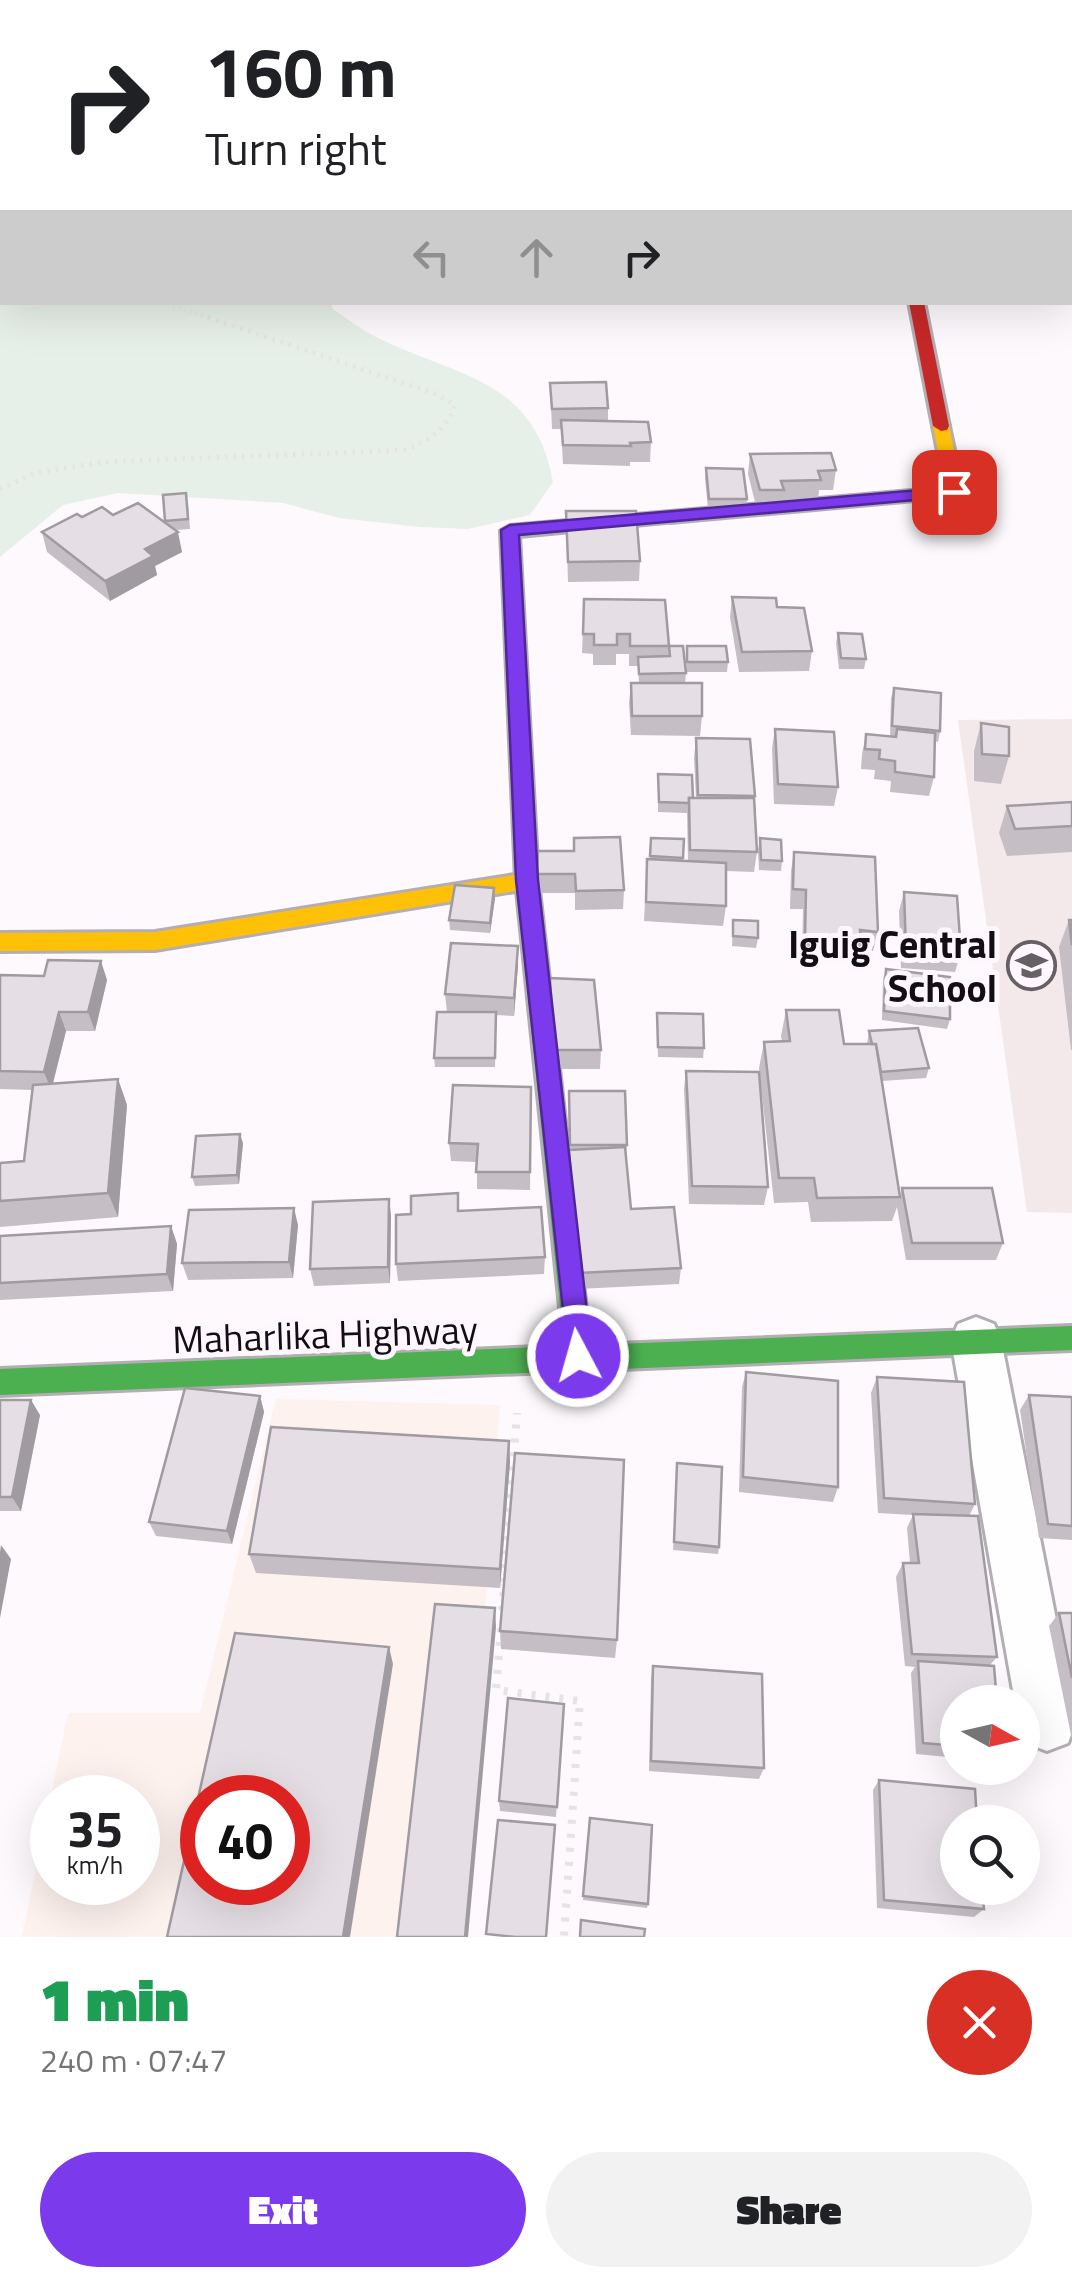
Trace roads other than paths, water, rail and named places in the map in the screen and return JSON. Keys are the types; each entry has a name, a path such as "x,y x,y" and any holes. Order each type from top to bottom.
{"main road":[{"path":"578,1356 527,880 510,530 954,492 917,305"},
{"path":"0,942 155,940 278,924 527,880"},
{"name":"Maharlika Highway","path":"0,1382 1072,1338"}],"street":[{"path":"976,1340 1047,1722"}],"place":[{"name":"Iguig Central School","path":"1032,966"}]}
